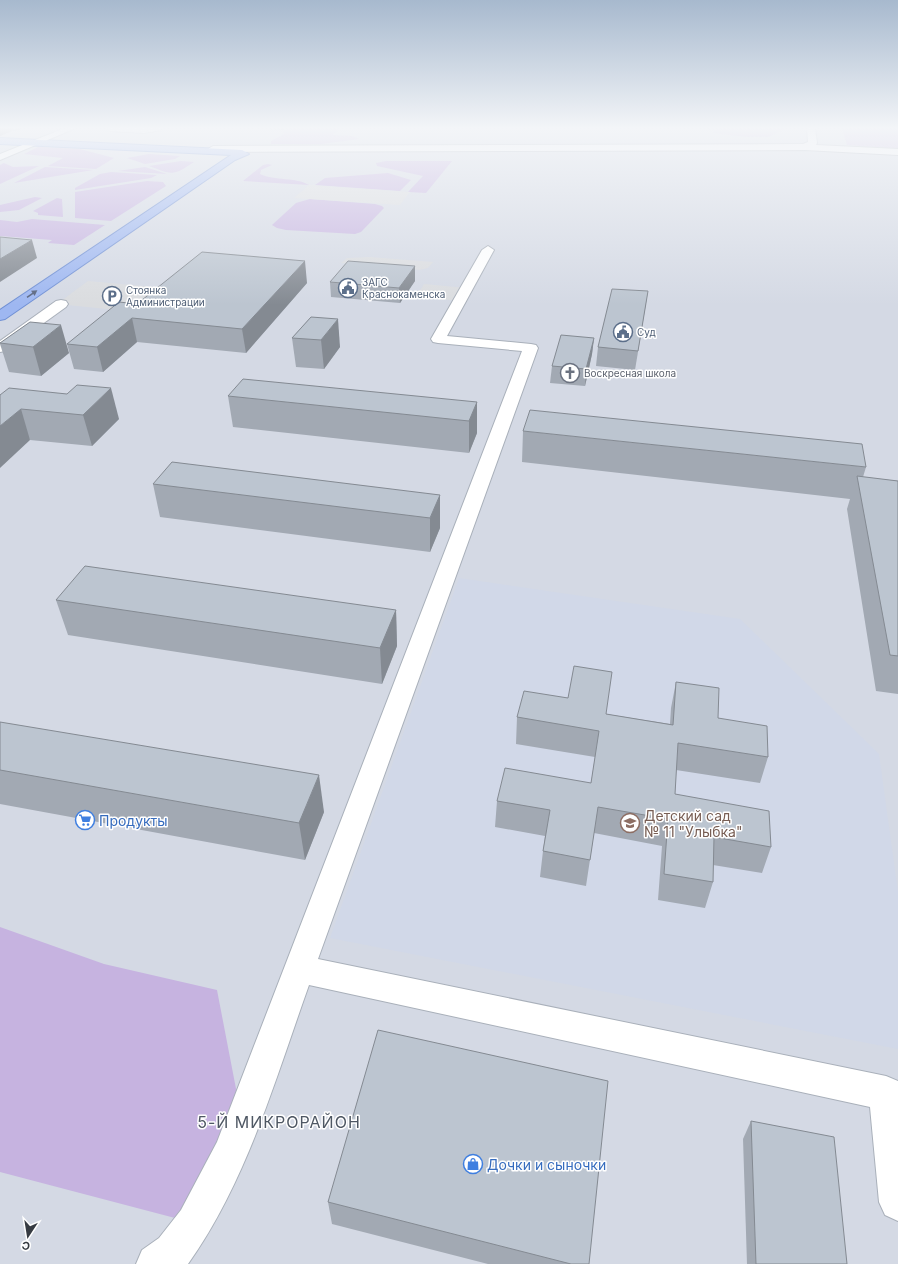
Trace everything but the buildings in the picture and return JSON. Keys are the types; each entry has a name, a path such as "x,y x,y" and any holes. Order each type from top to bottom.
{"main road":[{"path":"6,298 180,187"},
{"path":"0,316 185,187"}],"street":[{"path":"156,1264 173,1252 194,1223 231,1152 298,969 531,348 438,338 488,250"},
{"path":"0,348 61,304"},
{"path":"298,969 886,1093 898,1202"}],"shaded area":[{"path":"0,187 898,187 898,1264 0,1264"},
{"path":"77,187 94,187 75,190"},
{"path":"108,187 164,187 111,221 75,218 75,192"},
{"path":"307,187 338,187 410,192 400,205 294,198"},
{"path":"343,187 404,187 400,191"},
{"path":"413,187 431,187 426,193 408,192"},
{"path":"35,197 42,198 19,210 0,212 0,205"},
{"path":"57,198 62,199 63,217 38,215 38,213 33,211"},
{"path":"310,199 375,204 384,208 361,232 355,234 286,230 272,225 296,203"},
{"path":"32,219 105,225 74,245 48,243 52,240 0,236 0,220 17,222"},
{"path":"370,257 433,262 428,268 419,270 341,263 347,258"},
{"name":"Стоянка Администрации","path":"88,281 166,288 137,312 57,304"},
{"path":"424,284 467,288 460,301 416,297"},
{"name":"Детский сад № 11 \"Улыбка\"","path":"459,578 740,619 879,754 898,892 898,1049 330,938"},
{"path":"0,927 104,964 217,990 242,1120 194,1223 0,1172"}],"place":[{"name":"ЗАГС Краснокаменска","path":"348,288"},
{"name":"Стоянка Администрации","path":"112,296"},
{"name":"Суд","path":"623,332"},
{"name":"Воскресная школа","path":"570,373"},
{"name":"Продукты","path":"85,820"},
{"name":"Детский сад № 11 \"Улыбка\"","path":"630,823"},
{"name":"Дочки и сыночки","path":"473,1164"}],"district":[{"name":"5-Й МИКРОРАЙОН","path":"279,1122"}]}
